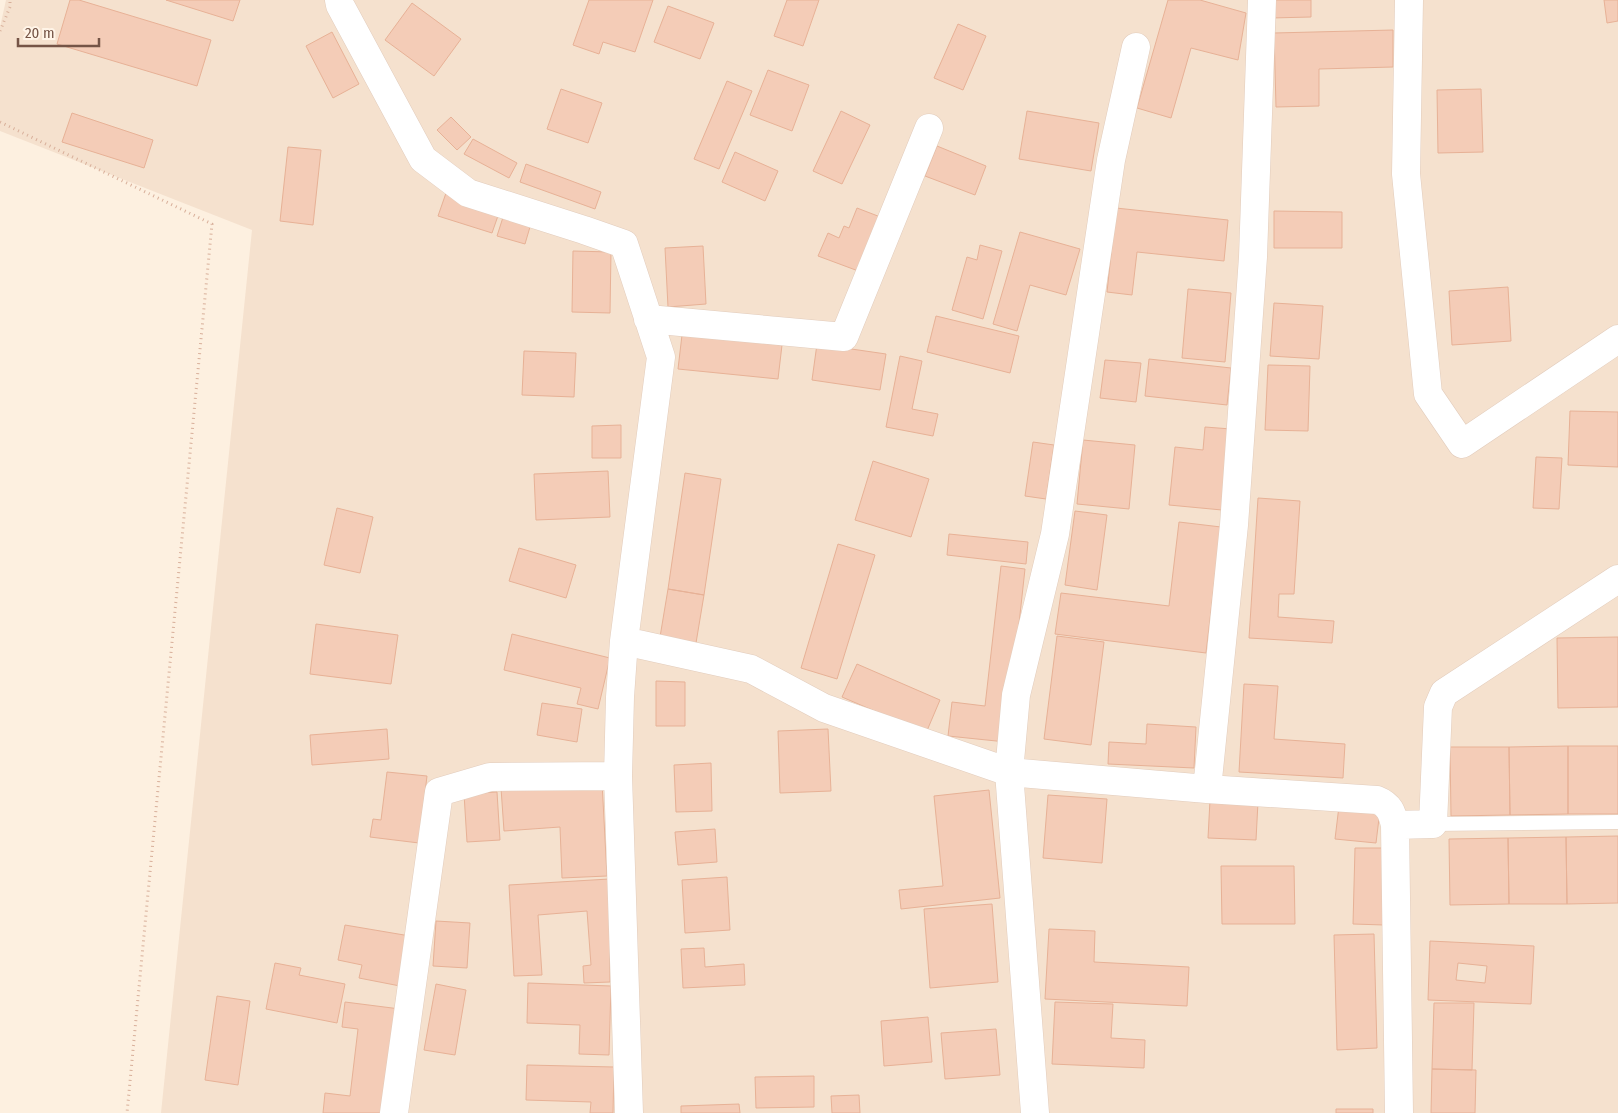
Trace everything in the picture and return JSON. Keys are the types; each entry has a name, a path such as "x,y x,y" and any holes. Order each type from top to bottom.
{"street":[{"path":"339,0 423,159 468,193 624,244 661,357 624,641 620,697 618,776 629,1113"},
{"path":"1207,789 1236,495 1252,257 1262,0"},
{"path":"1409,0 1406,174 1428,394 1462,444 1618,339"},
{"path":"1035,1113 1009,772 1016,694 1055,534 1111,160 1136,47"},
{"path":"648,319 844,337 929,128"},
{"path":"1395,826 1433,824 1438,707 1444,693 1618,579"},
{"path":"624,641 751,669 824,708 1009,772 1207,789 1377,800 1390,808 1395,826 1399,1113"},
{"path":"394,1113 439,792 490,777 618,776"}],"lane":[{"path":"1433,824 1618,822"}],"path":[{"path":"0,31 10,7 10,0"},
{"path":"0,122 212,224 127,1113"}],"shaded area":[{"path":"6,0 1618,0 1618,1113 161,1113 252,230 0,131 0,27"}],"building":[{"path":"70,0 79,0 211,40 197,86 57,44"},
{"path":"166,0 240,0 233,21"},
{"path":"589,0 653,0 635,52 603,42 599,54 573,45"},
{"path":"787,0 819,0 803,46 774,36"},
{"path":"1168,0 1200,0 1246,13 1238,60 1191,48 1171,118 1137,108"},
{"path":"1271,0 1311,0 1311,17 1271,18"},
{"path":"1604,0 1618,0 1618,21 1607,23"},
{"path":"412,3 461,39 434,76 385,40"},
{"path":"668,6 714,23 700,59 654,42"},
{"path":"958,24 986,36 963,90 934,78"},
{"path":"1393,30 1393,67 1319,69 1319,106 1276,107 1274,33"},
{"path":"332,32 359,84 333,98 306,46"},
{"path":"768,70 809,85 792,131 750,115"},
{"path":"727,81 752,91 719,169 694,159"},
{"path":"561,89 602,103 588,143 547,129"},
{"path":"1481,89 1483,152 1438,153 1437,90"},
{"path":"841,111 870,125 842,184 813,171"},
{"path":"1027,111 1099,123 1091,171 1019,159"},
{"path":"72,113 153,140 144,168 62,142"},
{"path":"451,117 471,137 457,150 437,130"},
{"path":"473,139 517,163 509,178 464,154"},
{"path":"937,146 986,166 975,195 925,176"},
{"path":"288,147 321,150 313,225 280,221"},
{"path":"735,152 778,171 765,201 722,182"},
{"path":"526,164 601,192 595,209 520,182"},
{"path":"446,193 500,210 492,233 438,216"},
{"path":"857,208 883,218 861,272 818,256 828,233 839,238 844,226 849,228"},
{"path":"1116,208 1228,220 1224,261 1137,252 1132,295 1107,292"},
{"path":"505,211 532,220 525,244 497,236"},
{"path":"1274,211 1342,212 1342,248 1274,248"},
{"path":"1020,232 1080,249 1066,295 1030,285 1017,331 993,324"},
{"path":"980,245 1002,251 983,319 952,310 967,257 977,260"},
{"path":"703,246 706,304 668,307 665,248"},
{"path":"573,251 611,252 610,313 572,312"},
{"path":"1508,287 1511,341 1452,345 1449,291"},
{"path":"1188,289 1231,293 1225,362 1182,358"},
{"path":"1274,303 1323,306 1319,359 1270,356"},
{"path":"936,316 1019,336 1010,373 927,352"},
{"path":"682,335 782,345 778,379 678,369"},
{"path":"817,344 886,354 880,390 812,380"},
{"path":"524,351 576,353 574,397 522,395"},
{"path":"900,356 922,361 912,409 938,414 933,436 886,427"},
{"path":"1149,359 1231,368 1227,405 1145,396"},
{"path":"1105,360 1141,363 1136,402 1100,398"},
{"path":"1268,365 1310,366 1308,431 1265,430"},
{"path":"1570,411 1618,412 1618,467 1568,465"},
{"path":"621,425 621,458 592,458 592,426"},
{"path":"1205,427 1231,429 1222,510 1169,505 1175,447 1203,450"},
{"path":"1083,440 1135,445 1129,509 1077,504"},
{"path":"1033,442 1054,445 1046,499 1025,496"},
{"path":"1536,457 1562,458 1559,509 1533,508"},
{"path":"873,461 929,479 911,537 855,520"},
{"path":"608,471 610,517 536,520 534,474"},
{"path":"685,473 721,479 704,595 668,589"},
{"path":"1258,498 1300,501 1294,594 1279,594 1278,617 1334,621 1332,643 1249,638"},
{"path":"337,508 373,517 360,573 324,565"},
{"path":"1075,511 1107,515 1097,590 1065,585"},
{"path":"1179,522 1221,527 1206,653 1055,634 1061,593 1169,606"},
{"path":"949,534 1028,542 1026,564 947,555"},
{"path":"838,544 875,555 837,679 801,668"},
{"path":"519,548 576,565 566,598 509,581"},
{"path":"1001,566 1025,569 1006,742 948,736 952,702 985,706"},
{"path":"668,589 704,595 696,643 660,637"},
{"path":"316,624 398,635 391,684 310,674"},
{"path":"512,634 610,658 598,709 577,704 581,688 504,670"},
{"path":"1057,636 1104,642 1091,745 1044,739"},
{"path":"1618,637 1618,707 1558,708 1557,638"},
{"path":"857,664 940,700 926,733 842,697"},
{"path":"656,681 685,682 685,726 656,726"},
{"path":"1244,684 1278,686 1274,739 1345,744 1343,778 1239,772"},
{"path":"542,703 582,709 577,742 537,735"},
{"path":"1147,724 1196,727 1194,768 1108,764 1109,742 1146,744"},
{"path":"387,729 389,759 312,765 310,735"},
{"path":"828,729 831,791 780,793 778,731"},
{"path":"1568,746 1568,814 1510,815 1509,747"},
{"path":"1568,746 1618,746 1618,814 1568,814"},
{"path":"1450,747 1509,747 1510,815 1451,816"},
{"path":"711,763 712,811 676,812 674,765"},
{"path":"387,772 427,776 419,843 370,837 373,819 381,820"},
{"path":"602,782 607,876 562,878 560,827 504,831 501,788"},
{"path":"989,790 1000,898 901,909 899,890 943,886 934,796"},
{"path":"497,792 500,840 467,842 464,794"},
{"path":"1048,795 1107,799 1102,863 1043,858"},
{"path":"1210,800 1258,802 1256,840 1208,838"},
{"path":"1339,806 1380,810 1376,843 1335,839"},
{"path":"715,829 717,862 678,865 675,832"},
{"path":"1618,836 1618,903 1567,904 1566,837"},
{"path":"1566,837 1567,904 1509,904 1508,838"},
{"path":"1508,838 1509,904 1450,905 1449,839"},
{"path":"1355,848 1386,848 1384,925 1353,924"},
{"path":"1221,866 1294,866 1295,924 1222,924"},
{"path":"727,877 730,930 685,933 682,880"},
{"path":"609,879 610,982 584,983 583,966 591,965 587,911 538,915 542,975 514,976 509,885"},
{"path":"992,904 998,982 930,988 924,909"},
{"path":"436,921 470,923 467,968 433,966"},
{"path":"345,925 410,936 400,986 359,978 362,965 338,960"},
{"path":"1049,929 1095,931 1094,962 1189,967 1187,1006 1045,999"},
{"path":"1374,934 1377,1048 1337,1050 1334,935"},
{"path":"1430,941 1534,946 1531,1004 1428,1000","holes":["1458,963 1487,966 1485,983 1456,980"]},
{"path":"704,948 705,967 744,964 745,985 683,988 681,949"},
{"path":"275,963 301,968 299,975 345,984 337,1023 266,1009"},
{"path":"528,983 611,986 609,1055 579,1054 580,1025 527,1023"},
{"path":"436,984 466,990 455,1055 424,1050"},
{"path":"217,996 250,1001 238,1085 205,1080"},
{"path":"345,1002 400,1009 387,1113 323,1113 325,1093 350,1096 358,1029 342,1027"},
{"path":"1055,1002 1113,1004 1111,1038 1145,1040 1144,1068 1052,1064"},
{"path":"1434,1003 1474,1003 1472,1070 1432,1069"},
{"path":"928,1017 932,1062 884,1066 881,1021"},
{"path":"996,1029 1000,1075 945,1079 941,1033"},
{"path":"527,1065 614,1067 613,1113 590,1113 591,1102 526,1100"},
{"path":"1432,1069 1476,1070 1475,1113 1431,1113"},
{"path":"814,1076 814,1107 756,1108 755,1077"},
{"path":"859,1095 860,1113 832,1113 831,1096"},
{"path":"739,1104 740,1113 681,1113 681,1106"},
{"path":"1336,1109 1373,1109 1373,1113 1336,1113"}]}
